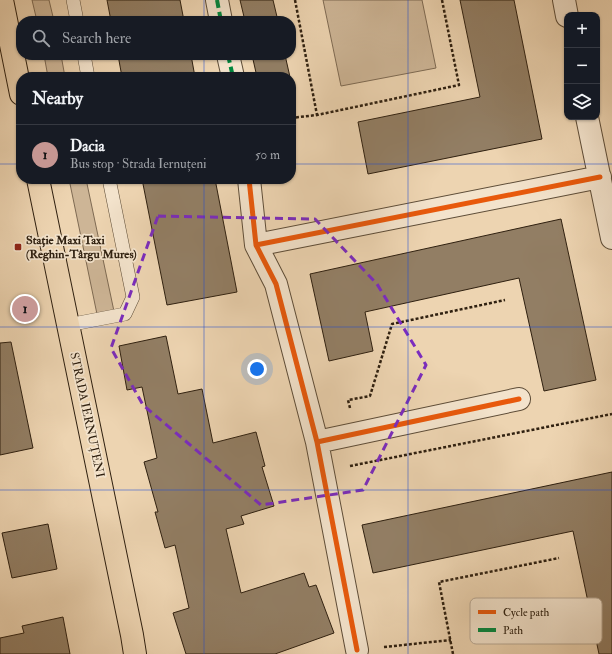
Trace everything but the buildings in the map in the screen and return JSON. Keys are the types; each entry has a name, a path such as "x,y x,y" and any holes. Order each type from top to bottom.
{"main road":[{"path":"2,0 17,72"},
{"name":"STRADA IERNUȚENI","path":"39,184 135,653"}],"street":[{"path":"217,0 220,16"},
{"path":"564,0 566,12"},
{"path":"229,60 232,72"},
{"path":"588,120 612,238"},
{"path":"256,245 600,177"},
{"path":"250,184 256,245 276,284 317,442 357,650"},
{"path":"317,442 519,399"}],"lane":[{"path":"73,0 76,16"},
{"path":"85,60 87,72"},
{"path":"68,325 125,314 133,297 110,184"}],"path":[{"path":"295,0 317,115"},
{"path":"296,117 317,115 459,86 442,0"},
{"path":"356,434 348,400 370,396 392,324 505,300"},
{"path":"323,471 612,414"},
{"path":"453,654 439,582 559,558"},
{"path":"357,650 451,640"}],"highlighted area":[{"path":"158,216 315,219 377,284 426,365 363,490 261,505 143,405 111,348"}],"shaded area":[{"path":"32,0 49,0 53,16 36,16"},
{"path":"323,0 422,0 436,68 341,86"},
{"path":"45,60 62,60 64,72 47,72"},
{"path":"70,184 87,184 115,316 98,319"}],"marked path":[{"path":"217,0 220,16"},
{"path":"229,60 232,72"}],"cycle path":[{"path":"256,245 600,177"},
{"path":"250,184 256,245 276,284 317,442 357,650"},
{"path":"317,442 519,399"}],"place":[{"name":"Stație Maxi Taxi (Reghin-Târgu Mures)","path":"18,247"},
{"name":"Dacia","path":"25,309"}]}
